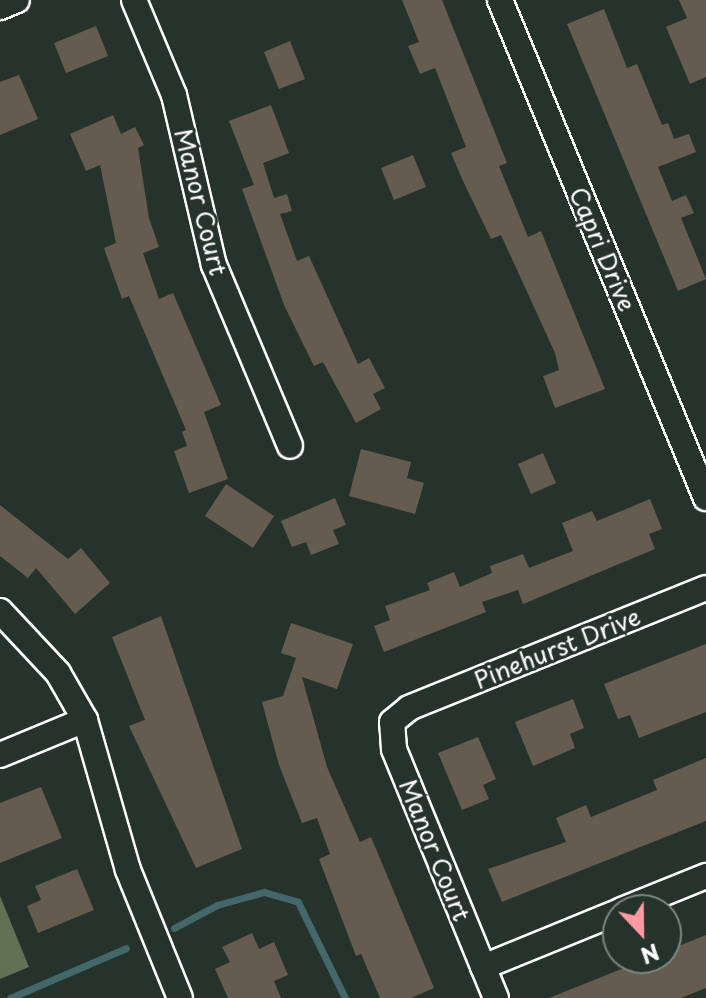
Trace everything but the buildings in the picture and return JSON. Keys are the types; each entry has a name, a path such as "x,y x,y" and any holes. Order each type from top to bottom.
{"street":[{"path":"0,7 17,0"},
{"name":"Manor Court","path":"134,0 174,95 214,265 290,446"},
{"name":"Capri Drive","path":"500,0 706,498"},
{"name":"Pinehurst Drive","path":"409,708 706,588"},
{"path":"0,611 58,673 85,720 128,870 180,998"},
{"name":"Manor Court","path":"409,708 392,722 394,749 496,998"},
{"path":"0,755 85,720"},
{"path":"662,894 706,876"},
{"path":"483,967 602,918"}],"green space":[{"path":"0,896 29,967 0,979"}],"waterway":[{"path":"174,928 217,905 264,892 298,902 345,998"},
{"path":"10,998 126,948"}]}
